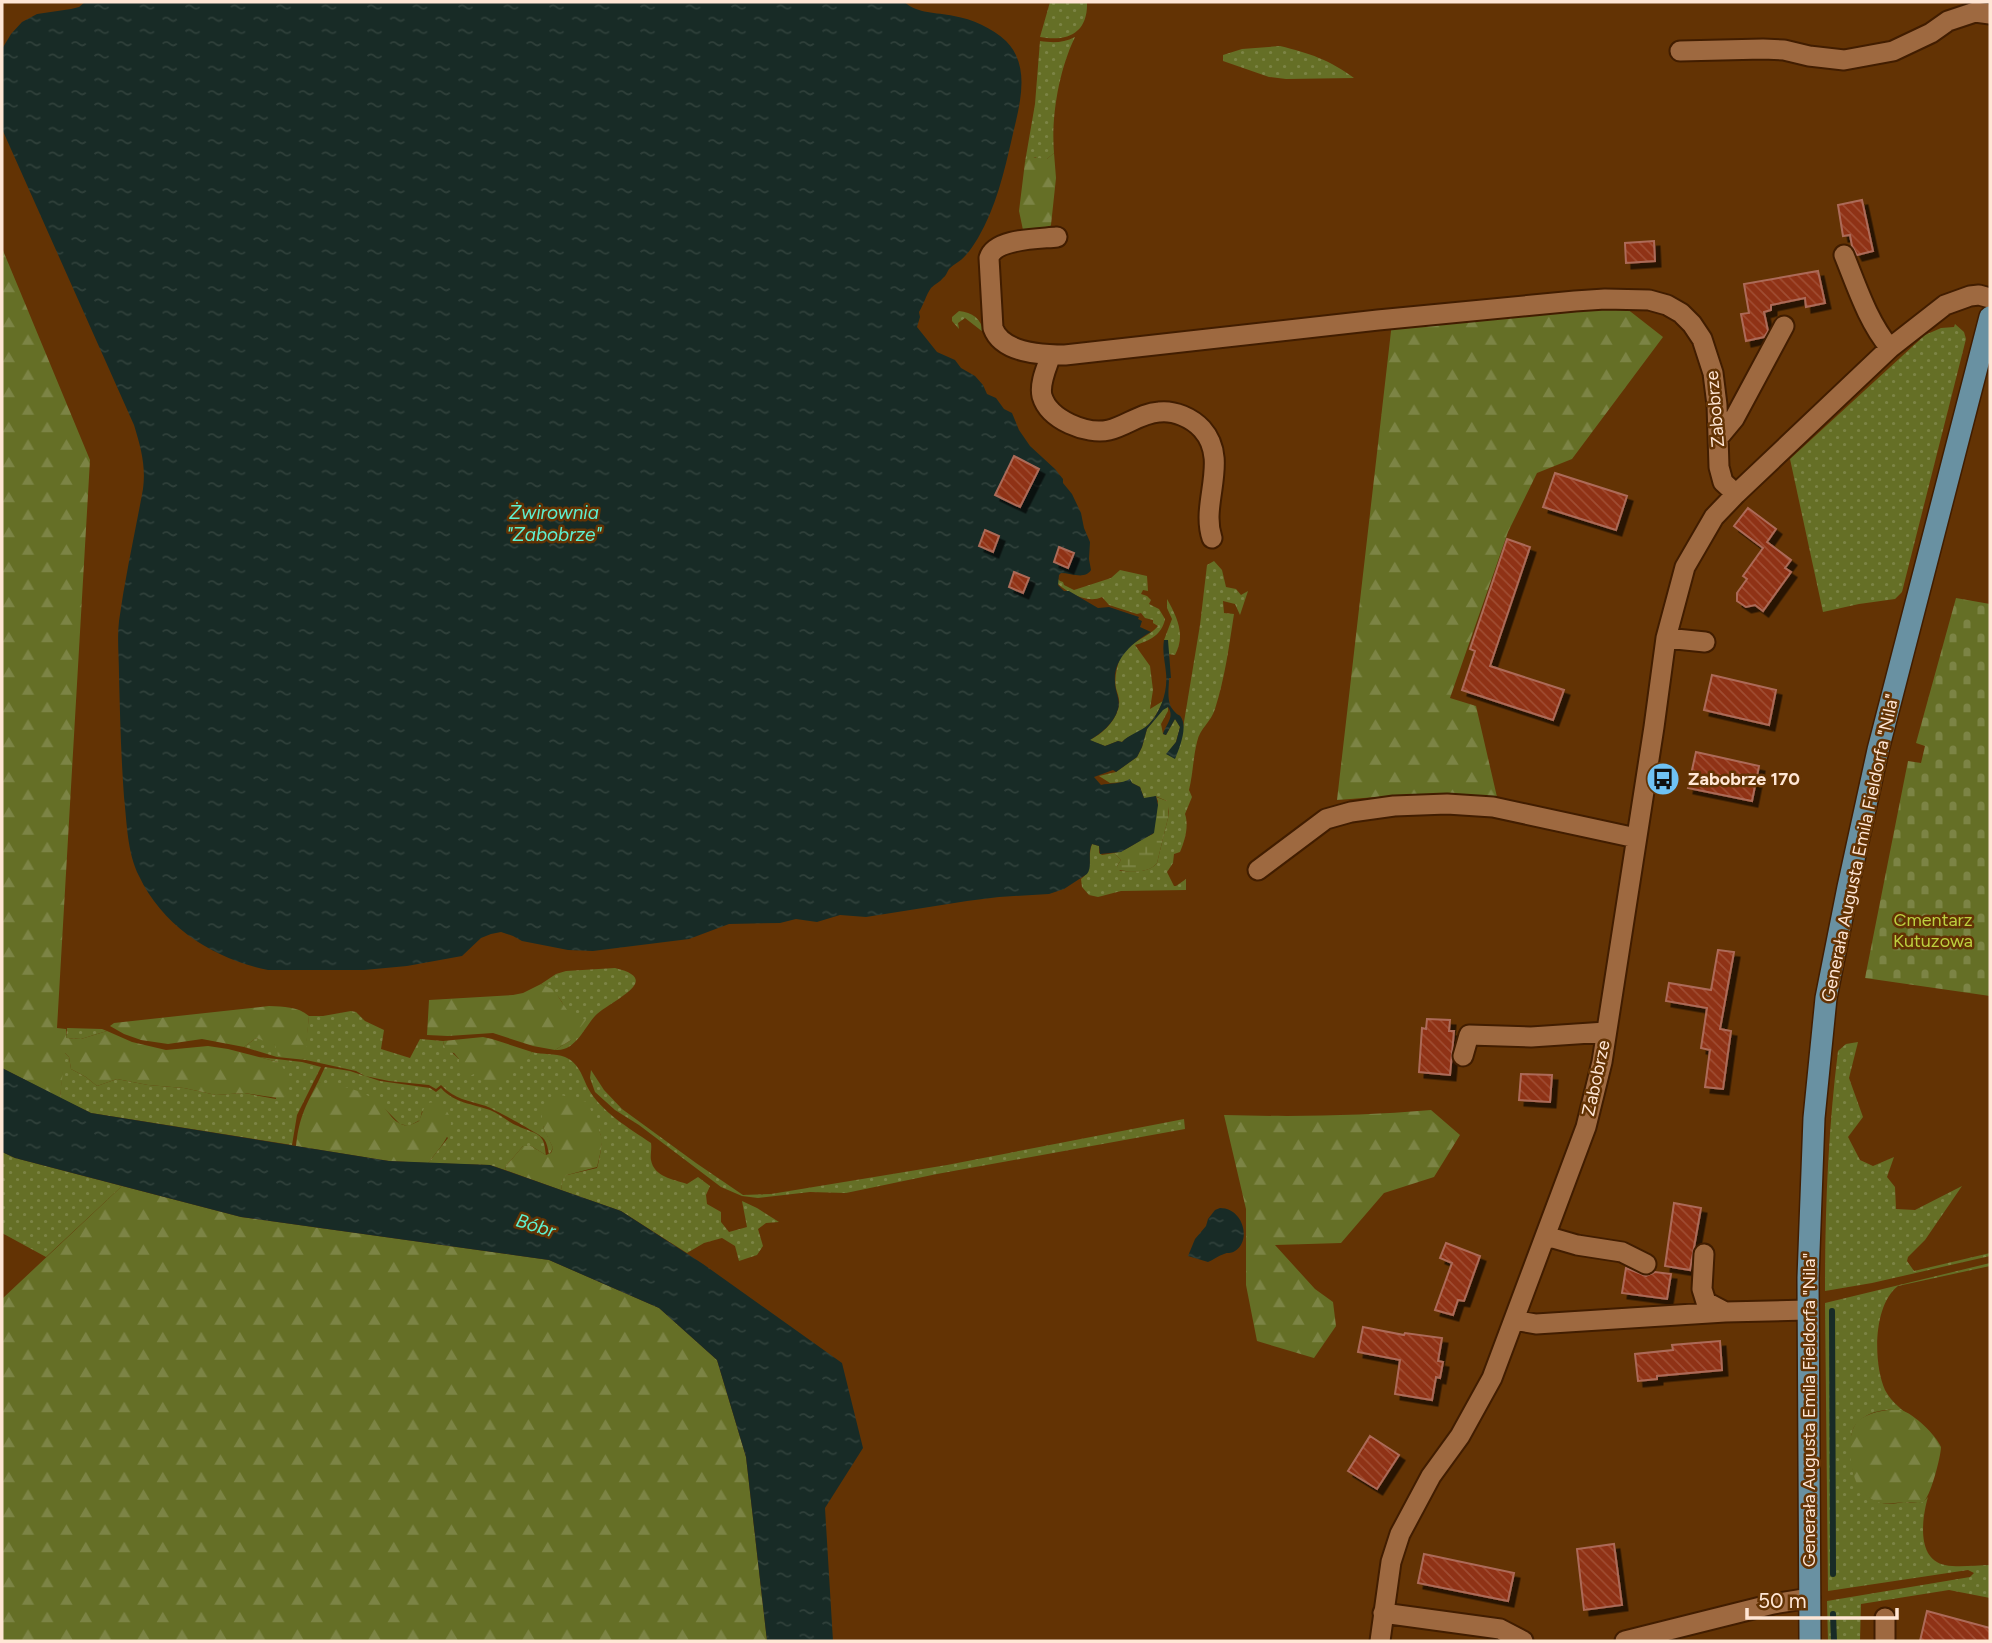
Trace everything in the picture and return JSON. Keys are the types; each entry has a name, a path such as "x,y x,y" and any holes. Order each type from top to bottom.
{"main road":[{"name":"Generała Augusta Emila Fieldorfa \"Nila\"","path":"1810,1641 1807,1310 1814,1118 1823,1022 1832,964 1878,750 1990,317"}],"street":[{"path":"1680,51 1773,50 1844,60 1893,51 1931,33 1948,21 1978,9"},
{"name":"Zabobrze","path":"1057,237 1016,241 991,252 989,258 993,328 997,337 1017,349 1051,355 1365,321 1605,299 1649,300 1667,305 1681,313 1692,324 1710,357 1717,405 1719,467 1723,482 1736,494"},
{"path":"1844,255 1869,315 1891,348"},
{"name":"Zabobrze","path":"1380,1641 1391,1562 1400,1534 1432,1476 1479,1403 1496,1368 1586,1127 1606,1032 1666,638 1685,567 1714,517 1891,348 1945,306 1970,296 1990,298"},
{"path":"1719,438 1734,419 1784,326"},
{"path":"1051,355 1041,394 1053,413 1066,422 1096,432 1107,431 1147,414 1168,412 1187,418 1203,431 1214,453 1209,519 1212,538"},
{"path":"1666,638 1705,642"},
{"path":"1258,870 1326,819 1351,812 1394,806 1447,804 1493,807 1636,838"},
{"path":"1464,1056 1469,1035 1531,1037 1606,1032"},
{"path":"1546,1236 1577,1245 1622,1252 1646,1264"},
{"path":"1704,1254 1702,1289 1706,1302 1725,1312"},
{"path":"1514,1320 1536,1324 1725,1312 1807,1310"},
{"path":"1625,1641 1773,1604 1810,1598"},
{"path":"1383,1613 1500,1629 1523,1641"},
{"path":"1885,1618 1885,1641"}],"green space":[{"path":"1050,2 1087,2 1080,28 1059,38 1040,37"},
{"path":"1075,37 1057,94 1054,153 1047,159 1035,157 1025,162 1035,104 1040,41 1058,42"},
{"path":"1280,46 1319,58 1354,78 1269,77 1223,61 1223,55 1242,49"},
{"path":"1054,153 1056,178 1051,225 1047,231 1023,230 1019,211 1025,162 1031,157 1047,159"},
{"path":"2,248 90,460 57,1028 66,1029 66,1038 81,1039 107,1031 132,1042 166,1050 208,1046 278,1062 288,1079 284,1099 244,1093 216,1095 117,1079 97,1086 71,1069 69,1057 65,1053 60,1098 2,1068"},
{"path":"1608,294 1663,337 1572,459 1537,473 1508,532 1450,698 1476,706 1497,797 1417,794 1337,800 1393,314"},
{"path":"959,311 975,317 981,323 983,332 965,318 958,323 959,329 952,317"},
{"path":"1955,324 1964,332 1966,339 1902,592 1895,599 1823,612 1790,459 1925,335 1941,328 1954,327"},
{"path":"1214,561 1222,570 1226,587 1236,589 1241,595 1248,591 1240,615 1235,604 1223,601 1224,613 1234,614 1224,674 1213,714 1197,742 1189,790 1192,797 1185,814 1183,843 1180,852 1174,854 1173,863 1167,872 1174,886 1186,879 1186,890 1121,891 1098,897 1089,895 1082,887 1081,879 1089,867 1092,844 1099,846 1099,853 1102,855 1114,853 1121,860 1117,866 1120,871 1145,870 1157,863 1168,818 1167,801 1155,796 1144,798 1140,787 1130,780 1110,783 1099,776 1116,772 1137,757 1147,729 1163,709 1168,707 1161,724 1163,734 1166,735 1175,719 1180,727 1176,742 1167,754 1175,758 1183,728 1207,565"},
{"path":"1120,570 1147,576 1148,591 1143,590 1141,594 1151,600 1149,604 1159,609 1165,619 1154,636 1135,645 1150,666 1153,690 1150,709 1163,701 1146,727 1122,742 1105,746 1089,740 1108,726 1118,710 1115,680 1121,656 1128,647 1158,626 1141,613 1109,605 1102,597 1091,599 1073,594 1058,584 1058,579 1074,590 1111,578"},
{"name":"Cmentarz Kutuzowa","path":"1956,598 1990,604 1990,996 1865,978 1908,761 1921,763 1925,746 1916,743"},
{"path":"1167,599 1177,619 1180,633 1175,655 1168,654 1168,641 1164,640 1172,619 1167,608"},
{"path":"1156,797 1169,803 1157,863 1144,871 1118,870 1117,866 1121,860 1114,853 1153,834 1158,801"},
{"path":"615,968 635,978 635,985 595,1016 574,1043 562,1050 555,1050 571,1040 568,1022 561,1000 541,984 566,971"},
{"path":"541,984 554,990 567,1010 586,1020 571,1040 555,1050 493,1033 427,1035 429,1000 513,995"},
{"path":"269,1006 295,1009 309,1016 305,1059 278,1056 275,1045 256,1038 244,1047 202,1039 168,1044 141,1040 110,1026 114,1023"},
{"path":"351,1011 384,1030 381,1049 410,1058 420,1039 443,1041 459,1059 459,1070 474,1074 525,1061 532,1052 565,1057 577,1066 600,1105 651,1143 651,1160 660,1174 687,1184 698,1177 710,1186 706,1195 707,1204 721,1212 721,1222 729,1232 747,1227 742,1201 779,1222 766,1223 758,1229 763,1246 757,1255 739,1261 735,1246 722,1238 704,1243 687,1253 621,1211 561,1190 563,1178 567,1175 597,1168 601,1140 596,1125 543,1126 553,1148 549,1155 545,1141 535,1132 486,1106 456,1096 441,1085 436,1089 429,1085 389,1081 306,1060 277,1057 244,1047 256,1038 304,1059 309,1016"},
{"path":"67,1028 107,1031 81,1039 66,1038"},
{"path":"483,1037 532,1052 526,1061 497,1086 488,1086 474,1074 463,1079 459,1070 459,1059 454,1053 446,1052 443,1041"},
{"path":"1858,1042 1849,1078 1863,1117 1848,1137 1860,1160 1873,1166 1894,1157 1887,1177 1895,1187 1896,1209 1915,1210 1962,1186 1907,1261 1914,1271 1990,1253 1990,1256 1825,1291 1828,1171 1838,1051 1846,1044"},
{"path":"64,1052 69,1057 71,1069 97,1086 117,1079 216,1095 244,1093 276,1099 278,1062 259,1057 321,1067 297,1115 292,1145 91,1113 60,1098"},
{"path":"325,1067 350,1071 380,1081 430,1088 436,1092 441,1088 458,1100 490,1110 538,1135 543,1141 546,1155 531,1146 523,1146 505,1170 490,1165 428,1163 448,1138 422,1111 420,1120 409,1126 400,1124 380,1104 318,1082"},
{"path":"591,1070 604,1090 622,1109 743,1195 771,1194 947,1165 1184,1119 1185,1129 846,1193 810,1192 758,1198 742,1196 721,1187 615,1110 595,1092 590,1078"},
{"path":"318,1082 365,1094 380,1103 394,1119 404,1125 419,1121 426,1103 437,1102 450,1117 449,1132 428,1163 389,1161 296,1146 303,1113"},
{"path":"561,1095 587,1102 602,1141 597,1167 567,1175 563,1179 561,1190 505,1170 523,1146 531,1146 546,1155 551,1153 553,1148 542,1118 546,1107"},
{"path":"1431,1110 1460,1135 1434,1177 1384,1193 1341,1243 1275,1245 1315,1289 1333,1302 1336,1326 1314,1358 1257,1341 1246,1285 1246,1209 1224,1115 1328,1116"},
{"path":"2,1152 15,1158 122,1186 46,1257 2,1233"},
{"path":"122,1186 241,1217 549,1260 659,1308 717,1360 746,1457 767,1641 2,1641 2,1299"},
{"path":"1990,1263 1990,1266 1898,1286 1890,1295 1880,1320 1878,1365 1887,1394 1907,1414 1894,1410 1879,1411 1858,1421 1852,1433 1851,1453 1858,1484 1874,1500 1885,1504 1920,1503 1928,1497 1923,1537 1929,1555 1945,1565 1990,1565 1990,1598 1949,1590 1861,1604 1860,1641 1828,1641 1827,1601 1970,1577 1974,1573 1968,1570 1828,1591 1825,1303"},
{"path":"1888,1410 1901,1410 1918,1420 1941,1447 1932,1486 1923,1502 1887,1504 1875,1501 1862,1492 1854,1477 1850,1446 1854,1427 1865,1416"}],"water":[{"name":"Żwirownia \"Zabobrze\"","path":"85,2 904,2 921,11 961,17 1000,36 1014,51 1019,63 1021,88 1018,113 995,202 970,250 931,288 919,312 917,327 937,352 955,360 961,368 975,376 987,394 996,398 1004,409 1012,413 1030,446 1055,469 1072,494 1090,542 1091,570 1085,575 1061,573 1058,585 1064,591 1069,591 1098,608 1109,607 1139,617 1142,621 1140,627 1151,632 1131,646 1117,666 1115,686 1118,709 1106,728 1090,740 1105,746 1122,742 1146,727 1153,719 1165,694 1163,644 1164,640 1168,640 1171,678 1169,700 1171,708 1180,716 1184,728 1175,759 1166,754 1176,742 1180,727 1175,719 1166,735 1163,734 1170,717 1168,707 1147,729 1137,757 1116,772 1113,770 1094,777 1101,785 1130,779 1140,787 1144,798 1156,796 1158,805 1154,833 1121,852 1100,854 1099,846 1092,844 1087,874 1064,889 1049,894 967,901 866,917 840,915 817,922 796,919 780,923 729,924 689,939 593,951 568,950 522,941 501,932 481,938 462,956 407,966 364,970 268,970 228,958 192,938 162,911 149,894 135,867 127,827 121,751 118,634 143,489 141,449 134,425 2,129 2,49 11,34 22,22 37,14 79,7","holes":["1014,457 1039,469 1020,507 995,494","988,532 995,535 998,540 995,547 990,550 983,547 980,542","1058,551 1070,551 1073,557 1070,564 1064,567 1058,564 1055,558"]},
{"name":"Bóbr","path":"2,1068 91,1113 389,1161 490,1165 621,1211 703,1264 842,1363 863,1448 825,1508 833,1641 767,1641 746,1457 717,1360 659,1308 549,1260 241,1217 15,1158 2,1152"},
{"path":"1220,1208 1228,1209 1239,1219 1244,1233 1240,1246 1233,1252 1208,1262 1188,1256 1208,1219"}],"building":[{"path":"1862,200 1873,251 1857,255 1850,235 1843,236 1838,205"},
{"path":"1654,241 1655,261 1626,263 1625,243"},
{"path":"1818,271 1825,303 1806,307 1805,298 1771,305 1771,310 1764,312 1768,331 1764,337 1746,341 1741,314 1749,313 1744,284"},
{"path":"1014,456 1039,469 1020,507 995,495"},
{"path":"1555,473 1627,496 1616,530 1543,507"},
{"path":"1748,508 1776,529 1767,542 1791,560 1785,568 1791,572 1763,611 1755,605 1746,607 1737,601 1737,593 1747,579 1743,576 1763,548 1734,526"},
{"path":"985,530 999,536 993,552 979,546"},
{"path":"1507,539 1530,547 1490,666 1564,690 1553,720 1462,690 1475,651 1470,649"},
{"path":"1059,547 1074,553 1068,568 1054,562"},
{"path":"1014,572 1029,578 1023,593 1009,587"},
{"path":"1712,675 1776,690 1769,725 1704,710"},
{"path":"1696,752 1759,766 1752,801 1688,788"},
{"path":"1718,950 1734,952 1720,1029 1731,1031 1723,1089 1705,1087 1710,1050 1701,1048 1707,1008 1666,1001 1669,983 1711,990"},
{"path":"1427,1019 1450,1020 1449,1031 1454,1031 1450,1075 1419,1072 1422,1028 1426,1029"},
{"path":"1521,1074 1552,1075 1550,1102 1519,1100"},
{"path":"1674,1203 1701,1208 1690,1270 1665,1266"},
{"path":"1446,1243 1480,1256 1464,1301 1458,1300 1453,1315 1435,1310 1452,1263 1440,1258"},
{"path":"1626,1268 1646,1276 1655,1272 1671,1274 1667,1299 1622,1293"},
{"path":"1363,1327 1404,1335 1442,1338 1438,1361 1443,1362 1440,1378 1436,1377 1432,1400 1395,1394 1400,1360 1358,1352"},
{"path":"1720,1341 1722,1370 1657,1376 1657,1379 1638,1381 1635,1354 1673,1350 1672,1345"},
{"path":"1370,1436 1399,1455 1377,1489 1348,1471"},
{"path":"1614,1544 1622,1605 1584,1610 1577,1549"},
{"path":"1424,1554 1514,1573 1508,1601 1418,1583"},
{"path":"1927,1611 1990,1628 1990,1641 1920,1641"}],"waterway":[{"path":"1832,1311 1833,1574"},
{"path":"1833,1614 1834,1641"}],"place":[{"name":"Zabobrze 170","path":"1663,779"}]}
